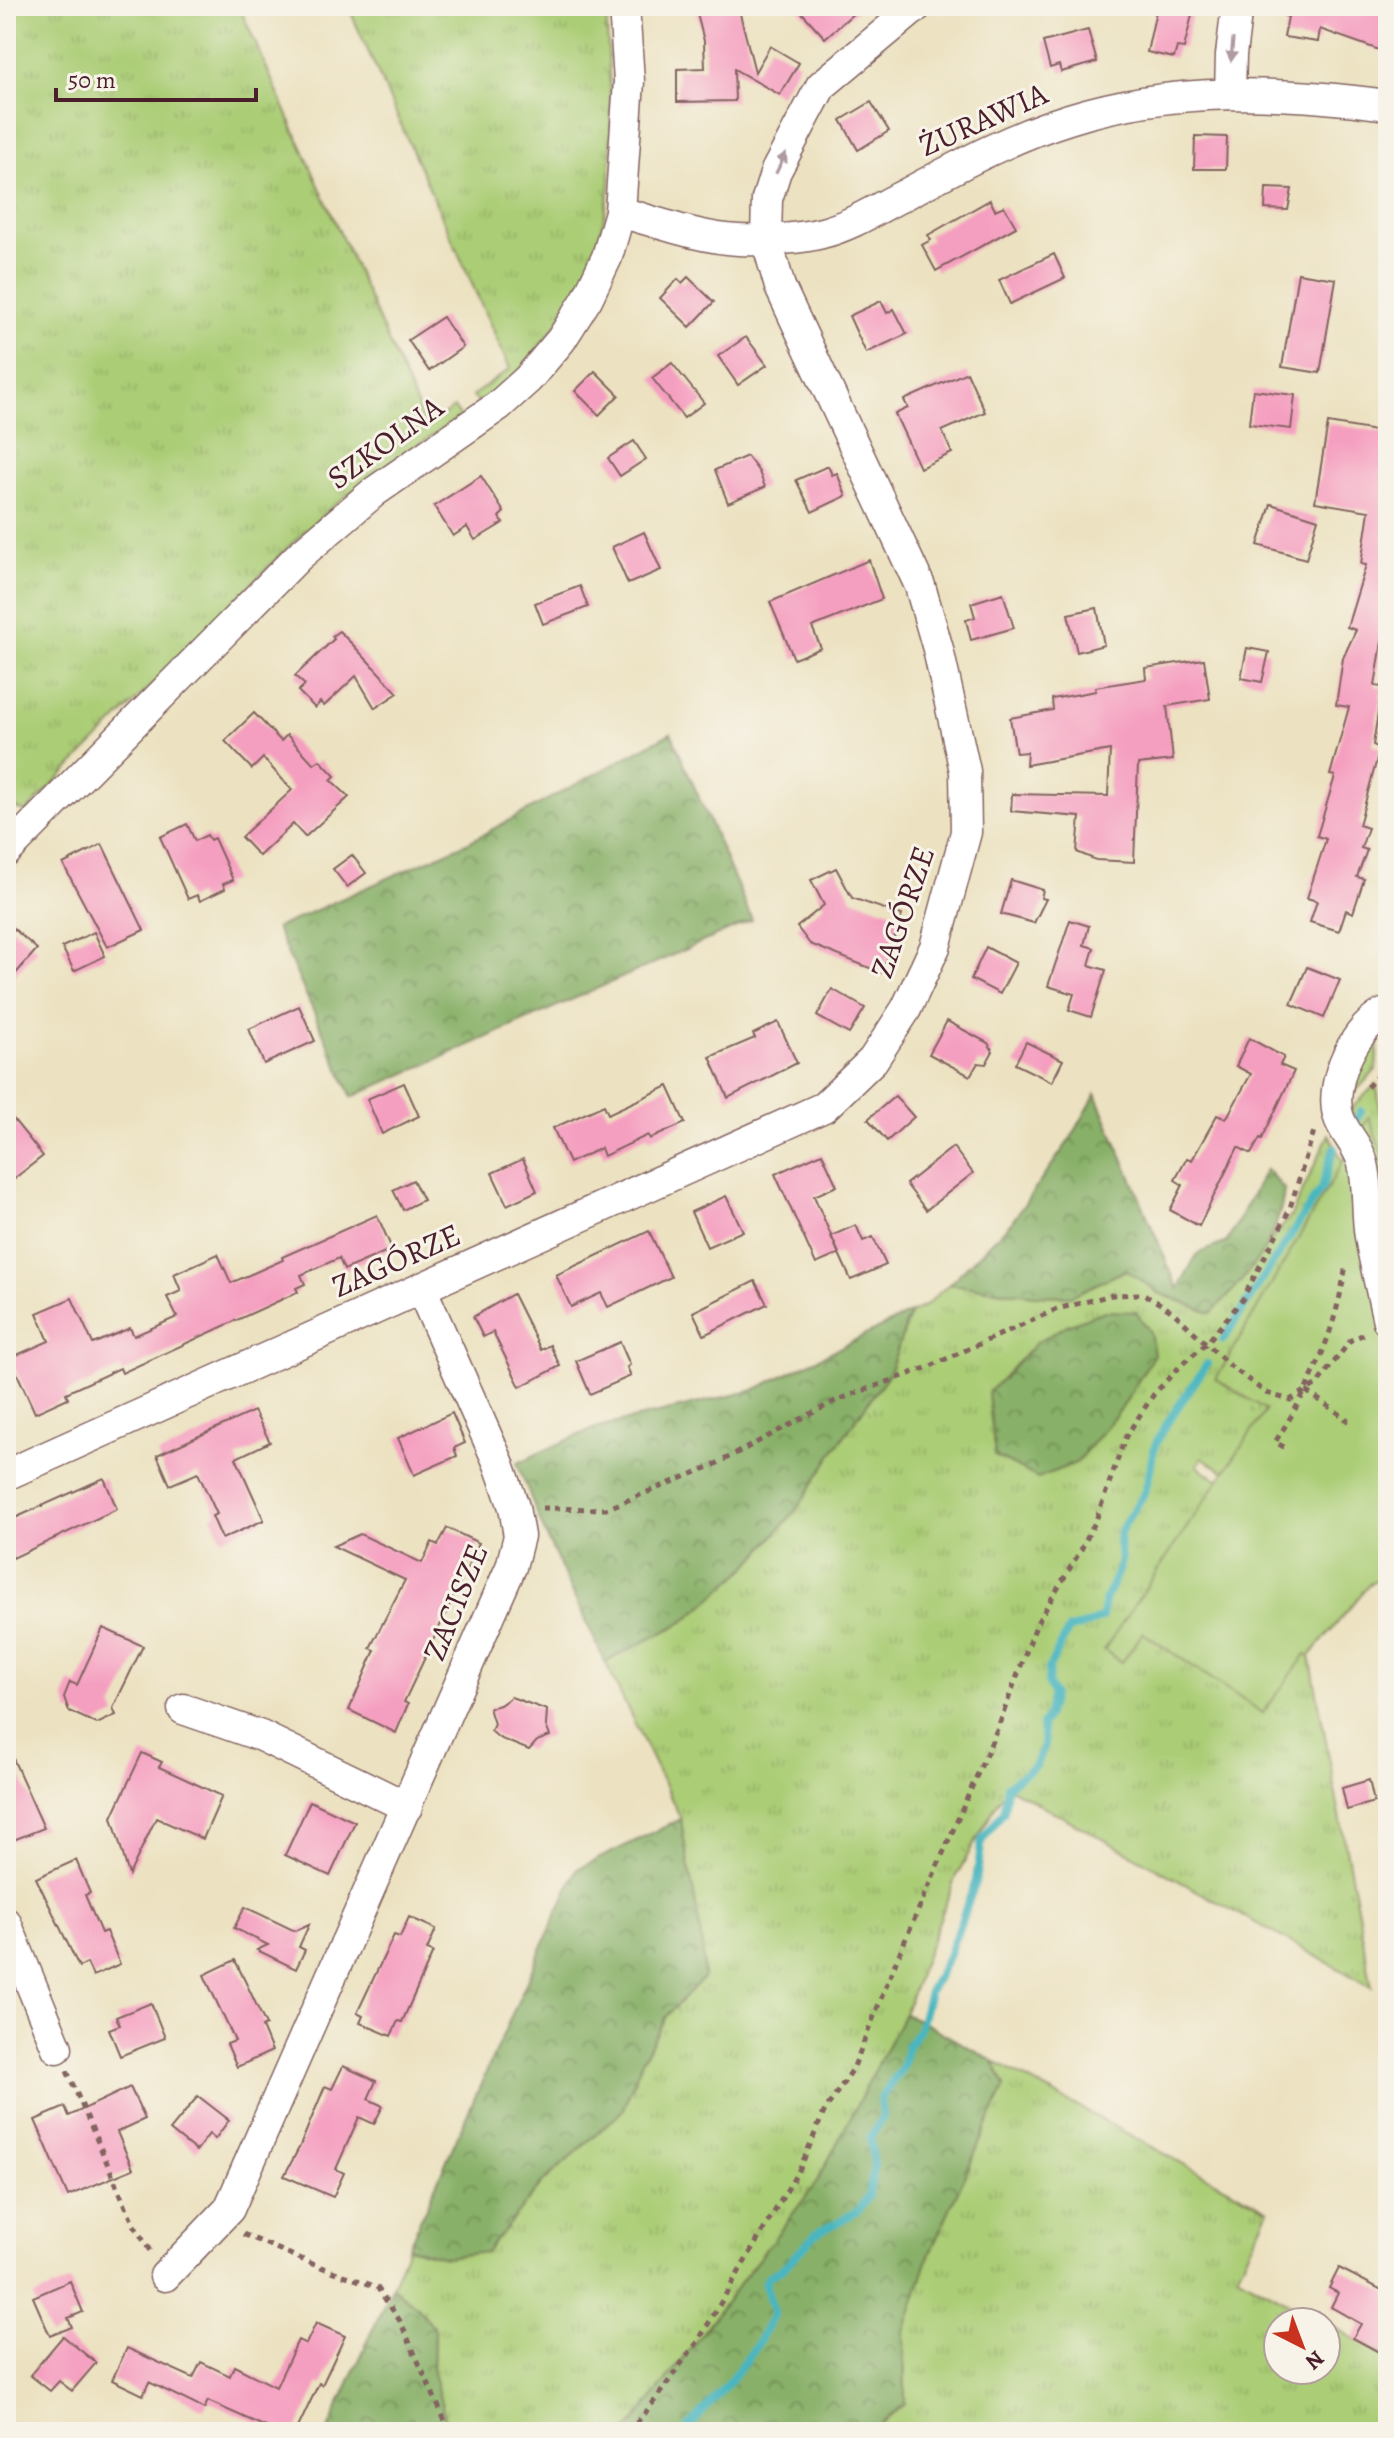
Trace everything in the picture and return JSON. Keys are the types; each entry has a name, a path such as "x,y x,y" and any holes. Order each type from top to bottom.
{"street":[{"name":"SZKOLNA","path":"6,852 299,556 336,522 498,406 528,379 561,340 587,299 607,257 620,212 629,81 624,6"},
{"name":"ZAGÓRZE","path":"6,1475 824,1107 873,1060 906,1009 935,947 966,832 965,771 938,649 920,586 780,287 766,238 767,199 776,171 821,86 917,6"},
{"path":"1230,94 1237,6"},
{"name":"ŻURAWIA","path":"620,212 737,240 809,236 843,227 993,148 1072,118 1153,99 1230,94 1388,105"},
{"path":"1377,1327 1363,1162 1337,1103 1342,1069 1362,1031 1377,1016 1386,1013"},
{"name":"ZACISZE","path":"165,2276 229,2209 511,1567 519,1536 514,1507 499,1464 421,1288"},
{"path":"183,1709 261,1736 407,1807"},
{"path":"6,1923 57,2048"}],"path":[{"path":"1386,1013 1379,1085 1388,1123"},
{"path":"628,2432 648,2412 697,2343 800,2168 825,2110 853,2069 896,1961 998,1727 1037,1623 1096,1520 1126,1436 1154,1394 1206,1344 1242,1300 1289,1211 1316,1125 1337,1103 1380,1073"},
{"path":"1284,1447 1275,1442 1306,1391 1326,1345 1340,1302 1347,1258"},
{"path":"514,1507 606,1509 714,1465 837,1400 926,1368 1057,1309 1112,1295 1142,1294 1159,1303 1266,1393 1290,1400 1317,1384 1351,1340 1377,1327"},
{"path":"1306,1391 1347,1419 1345,1422"},
{"path":"57,2048 134,2225 165,2276"},
{"path":"229,2209 244,2235 377,2287 400,2321 450,2432"}],"green space":[{"path":"6,6 239,6 426,426 454,408 461,417 383,468 332,507 284,551 26,812 15,808 6,816"},
{"path":"348,6 606,6 611,114 610,186 602,228 586,274 560,320 522,368 481,405 472,396 510,369"},
{"path":"671,733 752,920 352,1097 276,928 469,842"},
{"path":"1379,1028 1376,1070 1349,1098 1352,1076"},
{"path":"1376,1084 1388,1148 1388,1278 1351,1109"},
{"path":"1096,1094 1178,1289 1197,1254 1227,1242 1266,1169 1284,1189 1276,1225 1259,1257 1211,1313 1159,1293 1126,1270 1071,1296 1035,1295 949,1284 1011,1223 1073,1135"},
{"path":"1369,1117 1388,1170 1388,1576 1371,1582 1310,1656 1306,1654 1263,1713 1143,1633 1122,1662 1104,1650 1266,1410 1216,1379"},
{"path":"1329,1134 1344,1164 1267,1410 1225,1472 1202,1458 1197,1466 1219,1481 1104,1650 1122,1662 1268,1445 1149,1637 1263,1713 1388,1528 1388,1576 1371,1582 1310,1656 1372,1987 1007,1786 956,1876 904,2014 817,2182 627,2432 449,2432 433,2373 434,2328 415,2305 392,2287 408,2247 445,2257 486,2251 543,2182 622,2111 642,2061 666,2016 704,1977 681,1819 605,1662 685,1621 748,1566 797,1509 889,1373 910,1313 925,1306 949,1284 1035,1295 1070,1296 1126,1270 1159,1293 1211,1313 1291,1216"},
{"path":"1104,1311 1136,1312 1150,1332 1154,1354 1122,1408 1076,1463 1038,1478 995,1456 988,1393 1036,1343 1067,1325"},
{"path":"910,1313 889,1373 797,1509 748,1566 685,1621 605,1662 547,1538 517,1463 592,1429 754,1390"},
{"path":"681,1819 698,1918 704,1977 666,2016 642,2061 622,2111 543,2182 486,2252 445,2257 408,2247 577,1869"},
{"path":"904,2014 993,2061 1005,2086 929,2255 904,2332 905,2404 871,2432 627,2432 817,2182"},
{"path":"993,2061 1269,2210 1237,2275 1294,2306 1262,2306 1262,2386 1342,2386 1342,2332 1388,2357 1388,2432 1129,2432 1109,2424 1095,2432 871,2432 905,2404 904,2332 929,2255 1005,2086"},
{"path":"392,2287 415,2305 434,2328 433,2373 449,2432 327,2432"}],"building":[{"path":"695,6 738,6 755,72 770,46 799,63 780,95 734,69 735,101 677,102 677,69 705,68 704,41"},
{"path":"796,6 862,6 825,38"},
{"path":"1157,6 1184,6 1183,13 1192,15 1184,48 1177,47 1174,58 1147,52"},
{"path":"1265,6 1388,6 1388,53 1320,29 1318,42 1284,37 1288,17"},
{"path":"1088,30 1097,62 1061,72 1059,65 1050,68 1043,42"},
{"path":"871,102 889,131 858,150 841,120"},
{"path":"1195,136 1227,137 1226,169 1194,169"},
{"path":"1266,188 1292,189 1288,210 1265,209"},
{"path":"990,200 995,210 1004,206 1016,227 936,271 922,245 931,240 928,235"},
{"path":"1054,254 1065,278 1010,304 999,280"},
{"path":"1298,273 1336,279 1320,373 1282,367"},
{"path":"688,277 714,302 690,327 660,298 678,279 682,283"},
{"path":"881,301 887,313 894,309 907,334 866,353 849,316"},
{"path":"443,317 463,347 429,371 408,340"},
{"path":"746,337 767,365 738,385 718,356"},
{"path":"672,363 704,403 684,418 652,378"},
{"path":"595,371 619,395 599,415 575,391"},
{"path":"967,372 985,412 942,431 952,453 920,468 895,414 908,408 904,400"},
{"path":"1253,390 1295,395 1291,429 1249,424"},
{"path":"1328,423 1388,433 1388,644 1382,642 1375,686 1382,687 1373,745 1380,748 1359,825 1368,828 1361,848 1367,850 1357,877 1364,879 1353,913 1346,910 1339,931 1310,922 1317,901 1307,898 1326,839 1317,836 1335,776 1330,775 1349,707 1336,705 1343,658 1356,630 1347,627 1366,565 1361,564 1369,511 1315,502"},
{"path":"634,441 646,459 620,476 608,458"},
{"path":"747,456 765,487 728,503 715,470"},
{"path":"828,466 832,475 837,473 846,496 812,512 796,480"},
{"path":"481,476 504,512 499,517 503,523 475,540 467,527 453,536 434,506"},
{"path":"1271,504 1318,519 1306,559 1258,545"},
{"path":"644,532 661,570 628,584 612,547"},
{"path":"869,560 882,599 812,627 821,648 794,659 770,602"},
{"path":"580,586 588,607 543,624 535,603"},
{"path":"1003,593 1014,628 971,640 966,620 975,617 971,603"},
{"path":"1097,608 1104,645 1077,652 1068,614"},
{"path":"339,631 398,693 375,708 356,676 324,706 320,702 315,708 298,691 305,685 295,676"},
{"path":"1247,648 1269,652 1262,682 1241,678"},
{"path":"1204,659 1210,699 1167,706 1173,760 1138,764 1134,862 1096,860 1077,852 1080,817 1011,811 1012,794 1108,796 1110,750 1026,765 1027,752 1016,753 1010,718 1053,710 1052,699 1096,691 1095,687 1146,679 1145,668"},
{"path":"254,713 281,741 287,735 314,764 320,760 335,776 331,780 349,797 305,837 293,824 259,856 241,837 292,790 263,758 252,769 225,741"},
{"path":"187,824 195,841 207,835 210,840 214,838 233,880 223,884 225,889 200,901 197,895 188,899 160,837"},
{"path":"102,844 144,930 107,947 63,864"},
{"path":"352,855 366,873 347,887 333,869"},
{"path":"836,868 852,898 902,915 882,973 810,944 797,927 824,905 811,880"},
{"path":"1011,880 1043,890 1041,898 1046,899 1034,923 1001,914"},
{"path":"1070,920 1089,926 1084,945 1094,948 1089,965 1106,970 1091,1017 1069,1010 1074,994 1048,986"},
{"path":"6,922 37,949 6,985"},
{"path":"94,932 105,956 74,971 62,947"},
{"path":"986,947 1016,963 1000,994 971,979"},
{"path":"1307,967 1340,980 1324,1018 1291,1004"},
{"path":"832,989 865,1008 849,1034 817,1016"},
{"path":"299,1006 315,1041 264,1064 249,1029"},
{"path":"947,1021 988,1043 993,1051 986,1064 978,1063 970,1076 929,1054"},
{"path":"778,1022 797,1063 728,1098 710,1057 755,1038 753,1034"},
{"path":"1249,1038 1284,1057 1280,1065 1294,1071 1262,1139 1251,1154 1238,1147 1199,1226 1170,1210 1183,1185 1175,1180 1187,1158 1192,1160 1217,1115 1226,1119 1251,1074 1236,1066"},
{"path":"1026,1042 1063,1060 1052,1082 1015,1064"},
{"path":"404,1083 419,1116 382,1134 367,1099"},
{"path":"668,1086 685,1123 650,1139 648,1135 604,1156 601,1148 569,1163 553,1128 604,1105 608,1114"},
{"path":"895,1096 914,1117 887,1141 868,1119"},
{"path":"6,1110 43,1156 6,1185"},
{"path":"953,1147 973,1173 926,1210 906,1184"},
{"path":"822,1153 837,1186 814,1196 839,1254 816,1264 775,1174"},
{"path":"523,1159 537,1191 507,1205 492,1173"},
{"path":"413,1180 423,1200 403,1210 393,1190"},
{"path":"726,1196 743,1231 707,1247 691,1212"},
{"path":"377,1215 392,1249 344,1270 339,1258 301,1275 305,1284 296,1288 298,1292 122,1373 120,1368 66,1393 68,1398 35,1413 10,1358 49,1341 37,1313 72,1298 93,1344 130,1328 134,1336 177,1317 167,1297 181,1291 174,1274 218,1254 231,1283"},
{"path":"856,1225 863,1241 873,1237 886,1265 851,1280 831,1236"},
{"path":"649,1231 671,1277 608,1307 601,1293 571,1307 556,1275"},
{"path":"755,1281 767,1304 704,1335 693,1312"},
{"path":"513,1294 541,1350 550,1345 560,1366 520,1387 493,1332 483,1337 473,1317"},
{"path":"620,1342 630,1365 627,1367 631,1376 590,1394 576,1361"},
{"path":"254,1411 270,1442 236,1458 264,1520 222,1539 212,1516 217,1514 198,1473 170,1485 157,1455"},
{"path":"452,1413 465,1443 454,1448 457,1456 414,1475 398,1438"},
{"path":"104,1478 117,1509 13,1558 6,1543 6,1522"},
{"path":"447,1528 479,1543 404,1702 408,1704 396,1733 349,1710 375,1650 370,1648 405,1580 333,1546 360,1534 422,1563 432,1542 438,1545"},
{"path":"103,1628 143,1646 113,1708 116,1715 97,1724 69,1711 64,1697 70,1682 77,1685"},
{"path":"511,1697 547,1710 546,1726 550,1736 537,1741 529,1750 499,1738 491,1731 494,1724 489,1708"},
{"path":"6,1743 44,1828 11,1841 6,1829"},
{"path":"142,1753 162,1762 159,1767 222,1796 203,1839 156,1818 129,1875 112,1817"},
{"path":"1369,1780 1374,1802 1347,1810 1342,1788"},
{"path":"310,1801 355,1822 330,1876 285,1855"},
{"path":"76,1860 90,1893 85,1895 101,1933 106,1931 120,1964 93,1976 87,1963 79,1967 36,1878"},
{"path":"245,1907 295,1931 309,1925 299,1947 305,1950 296,1969 257,1950 268,1945 234,1928"},
{"path":"409,1917 436,1929 427,1950 433,1952 402,2022 398,2021 391,2036 360,2023 363,2016 357,2013 394,1935 400,1937"},
{"path":"235,1960 266,2025 262,2027 272,2051 237,2067 227,2044 235,2041 204,1975"},
{"path":"151,2003 165,2038 120,2056 109,2029 120,2025 116,2017"},
{"path":"343,2066 376,2081 368,2099 383,2106 374,2124 359,2117 336,2169 344,2173 333,2197 284,2176 325,2086 332,2089"},
{"path":"130,2087 145,2119 117,2132 133,2169 68,2196 35,2120 65,2107 69,2116"},
{"path":"198,2096 229,2120 215,2139 209,2134 196,2151 170,2130"},
{"path":"1339,2268 1388,2293 1388,2357 1353,2338 1361,2324 1342,2313 1342,2306 1332,2306 1338,2293 1329,2288"},
{"path":"70,2281 83,2312 68,2318 72,2327 50,2336 33,2297"},
{"path":"316,2323 345,2336 296,2432 277,2432 208,2401 204,2409 149,2382 143,2395 112,2380 127,2348 193,2378 201,2362 230,2376 234,2366 276,2387 298,2340 306,2344"},
{"path":"63,2336 96,2363 72,2391 59,2381 50,2391 30,2375"}],"waterway":[{"path":"1353,1127 1361,1111"},
{"path":"1223,1340 1322,1187 1334,1148"},
{"path":"685,2432 757,2345 774,2313 765,2284 768,2277 782,2269 817,2233 858,2211 869,2194 874,2165 870,2138 883,2117 881,2098 903,2067 907,2047 919,2030 929,1992 947,1959 976,1881 982,1840 1004,1811 1007,1786 1036,1765 1044,1745 1042,1725 1053,1694 1048,1684 1049,1668 1069,1629 1102,1617 1107,1595 1120,1565 1120,1534 1145,1491 1158,1439 1207,1364"}]}
